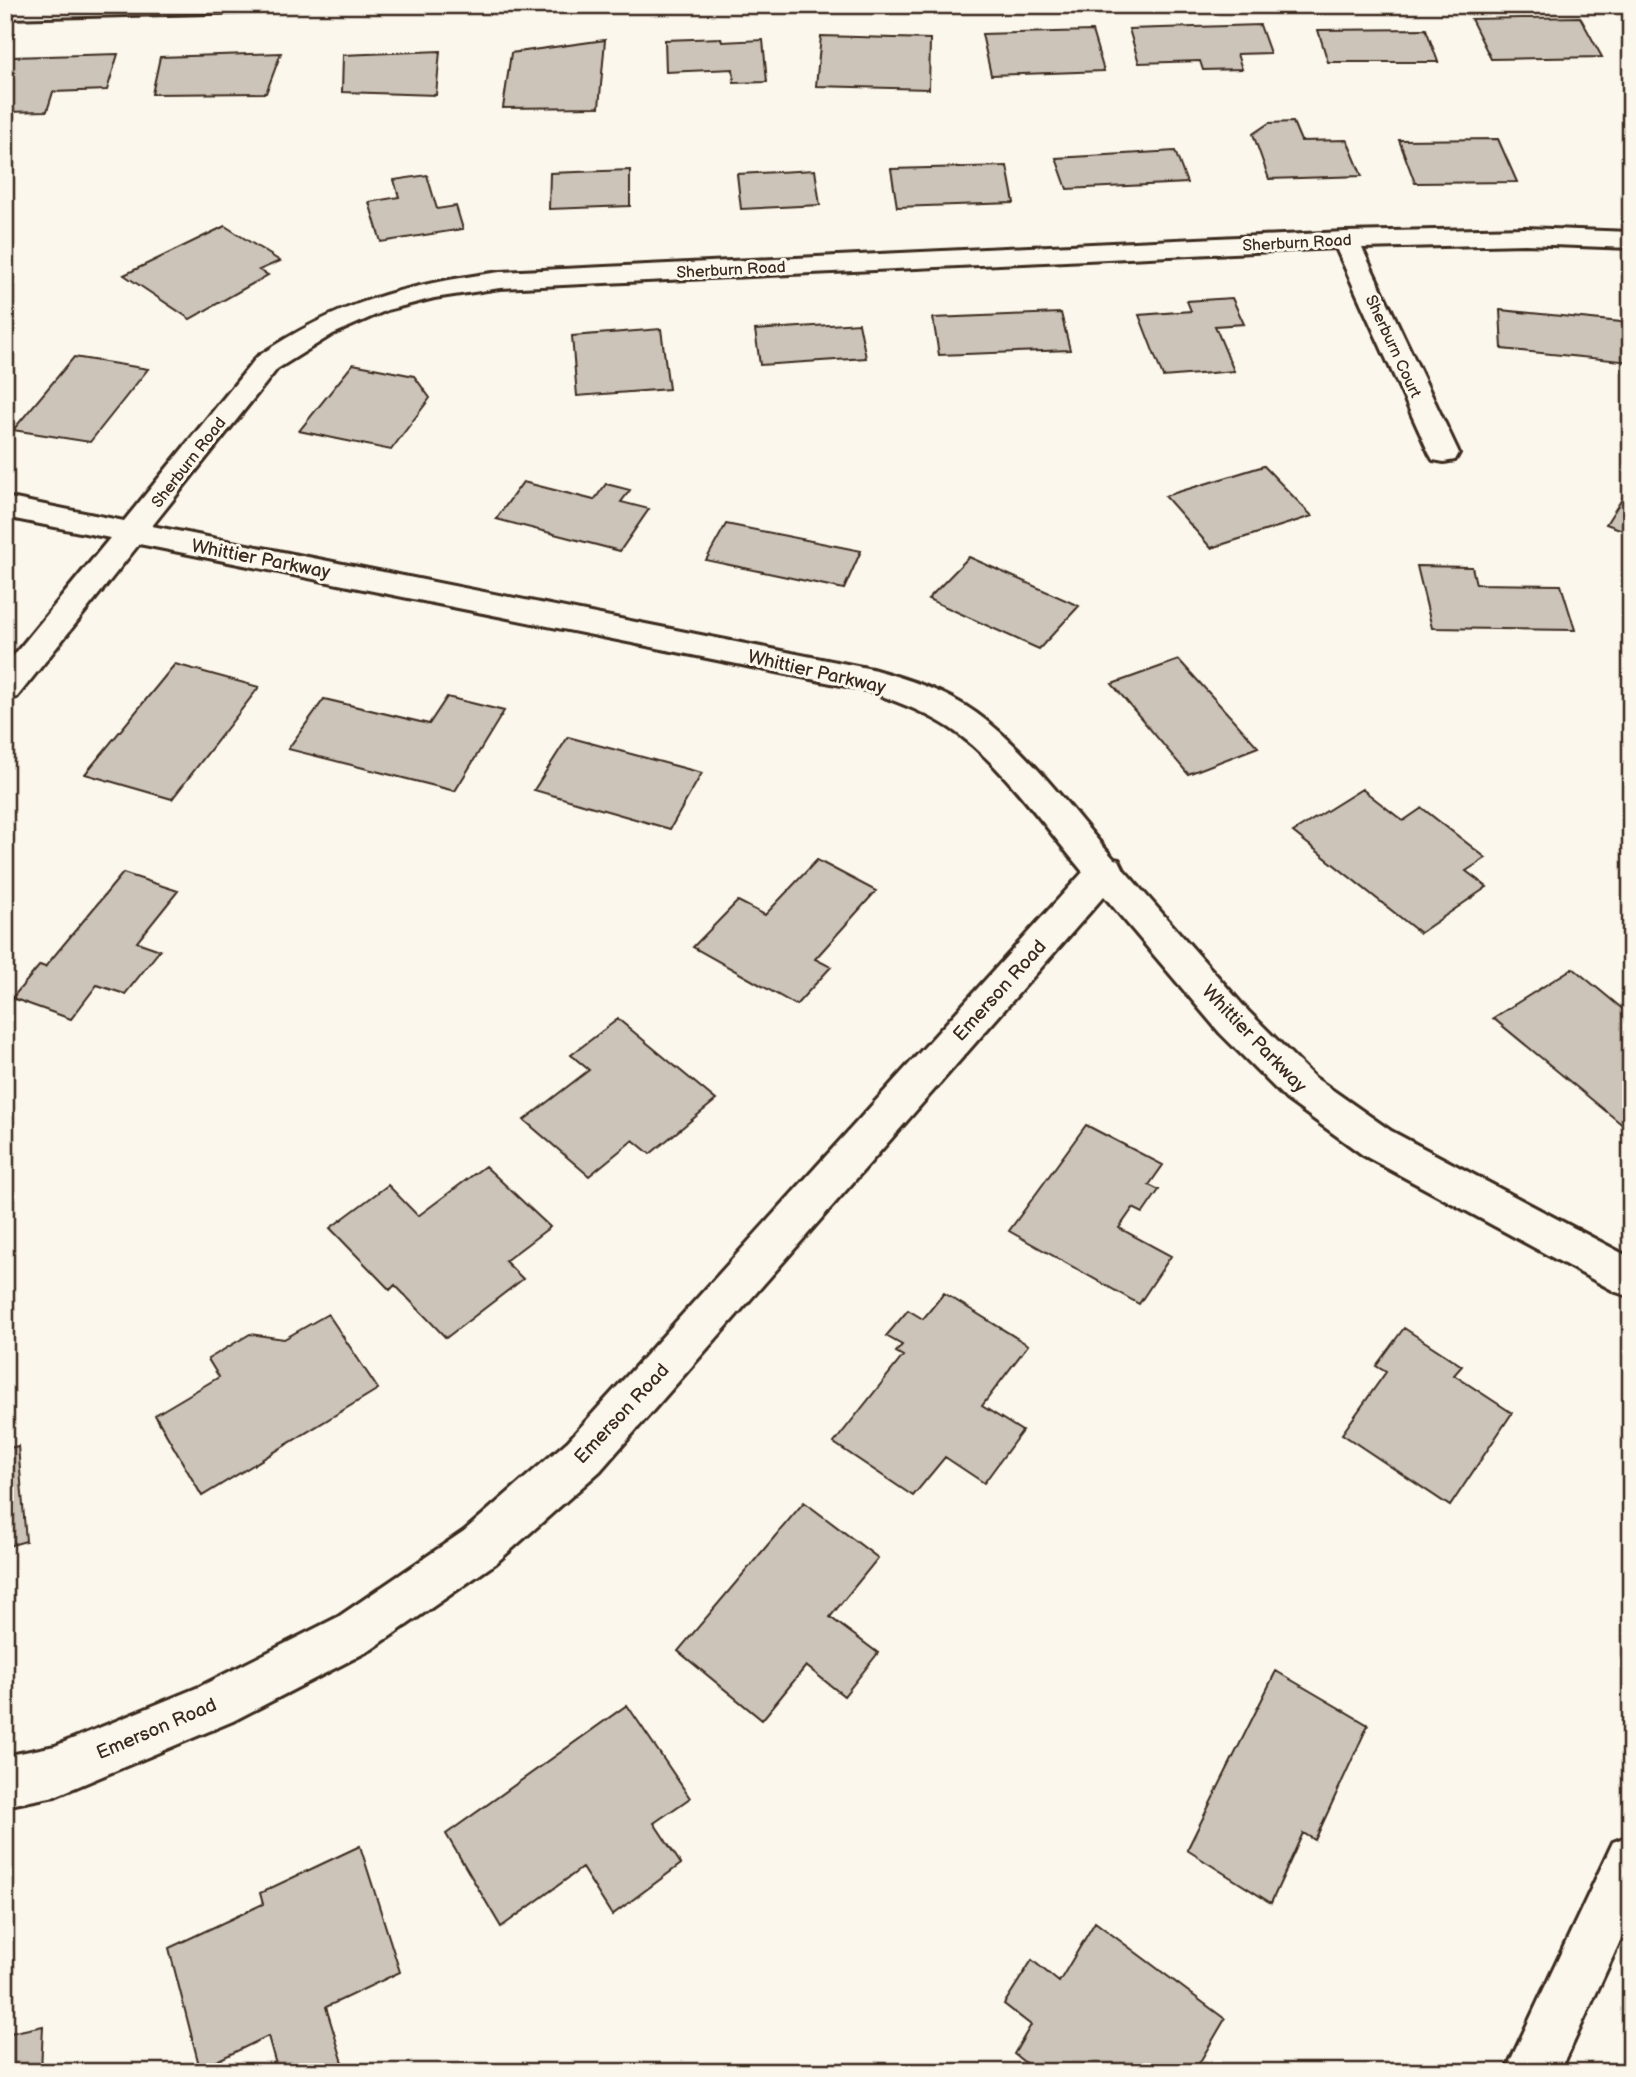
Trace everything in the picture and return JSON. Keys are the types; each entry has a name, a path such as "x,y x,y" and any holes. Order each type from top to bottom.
{"street":[{"path":"5,11 251,5"},
{"name":"Sherburn Road","path":"5,689 267,363 304,336 336,320 395,298 449,286 500,280 1345,240 1525,236 1631,240"},
{"name":"Sherburn Court","path":"1345,240 1444,453"},
{"name":"Whittier Parkway","path":"5,507 872,680 929,701 964,721 1003,755 1106,870 1234,1022 1300,1088 1377,1143 1631,1279"},
{"name":"Emerson Road","path":"5,1781 55,1771 216,1704 355,1633 480,1547 584,1456 1106,870"},
{"path":"1532,2072 1631,1860"}],"building":[{"path":"1580,17 1602,57 1491,59 1471,19"},
{"path":"1260,25 1270,53 1237,54 1242,69 1203,70 1200,61 1139,63 1129,29"},
{"path":"1426,29 1438,62 1328,62 1318,30"},
{"path":"1092,31 1104,71 991,75 982,34"},
{"path":"821,36 930,39 929,89 816,86"},
{"path":"721,38 722,42 763,40 767,82 734,83 733,69 666,72 665,40"},
{"path":"605,40 599,107 503,108 511,53"},
{"path":"440,51 436,95 342,92 343,55"},
{"path":"281,53 266,93 152,94 160,57"},
{"path":"118,54 107,90 53,92 47,111 5,112 5,72 11,57"},
{"path":"1293,122 1301,141 1347,140 1362,176 1269,179 1253,134 1269,123"},
{"path":"1498,139 1517,182 1415,183 1399,140"},
{"path":"1624,148 1631,149 1631,186 1623,185"},
{"path":"1175,151 1187,183 1067,189 1056,158"},
{"path":"1007,166 1014,203 897,207 891,169"},
{"path":"630,170 630,206 549,209 550,173"},
{"path":"815,170 820,205 741,209 737,174"},
{"path":"427,175 437,209 456,206 463,229 381,242 369,202 399,197 394,180"},
{"path":"225,226 280,261 259,270 268,275 190,319 124,275"},
{"path":"1232,298 1244,324 1215,326 1234,371 1163,377 1139,315 1191,311 1187,301"},
{"path":"1500,310 1631,323 1631,362 1502,349"},
{"path":"1061,313 1070,350 939,355 933,318"},
{"path":"859,323 866,358 760,365 755,330"},
{"path":"661,329 669,389 577,396 572,336"},
{"path":"74,357 148,369 90,442 13,430"},
{"path":"353,364 414,376 430,398 391,450 299,431"},
{"path":"1264,466 1312,516 1211,548 1165,496"},
{"path":"523,482 594,500 606,484 630,490 621,502 649,509 620,551 496,519"},
{"path":"1631,485 1631,533 1606,524"},
{"path":"726,524 861,551 844,589 706,560"},
{"path":"969,557 1079,606 1039,649 928,599"},
{"path":"1417,566 1472,567 1476,584 1561,585 1575,630 1432,628"},
{"path":"1179,660 1258,747 1188,774 1112,684"},
{"path":"175,664 259,687 172,799 85,774"},
{"path":"447,697 504,711 455,791 288,749 324,699 429,724"},
{"path":"568,737 702,773 670,829 534,790"},
{"path":"1362,789 1403,821 1422,808 1486,858 1466,871 1487,887 1420,933 1293,832"},
{"path":"817,860 876,891 815,959 831,967 796,1005 693,947 738,901 765,915"},
{"path":"123,873 178,891 137,942 160,950 125,994 97,985 71,1019 12,998 40,965 45,967"},
{"path":"1573,968 1631,1016 1631,1132 1493,1018"},
{"path":"618,1019 716,1100 650,1154 633,1140 589,1176 524,1120 589,1070 571,1055"},
{"path":"1086,1125 1163,1165 1149,1185 1159,1190 1143,1213 1133,1208 1119,1228 1171,1256 1139,1304 1009,1231"},
{"path":"485,1166 550,1227 505,1261 523,1279 446,1338 395,1285 390,1290 330,1228 388,1185 418,1216"},
{"path":"944,1293 1028,1345 982,1406 1022,1431 984,1483 945,1457 913,1496 834,1443 903,1356 896,1352 902,1345 886,1336 908,1310 923,1319"},
{"path":"328,1314 378,1389 202,1496 155,1415 219,1377 208,1359 250,1334 284,1339"},
{"path":"1404,1328 1462,1366 1454,1375 1512,1413 1450,1506 1342,1434 1386,1372 1376,1366"},
{"path":"18,1446 26,1541 5,1547 5,1449"},
{"path":"804,1502 878,1558 830,1617 878,1653 844,1696 806,1666 762,1720 678,1651"},
{"path":"1276,1671 1368,1725 1315,1840 1303,1833 1271,1903 1187,1850"},
{"path":"627,1705 690,1798 654,1823 681,1864 612,1915 582,1868 501,1927 446,1834"},
{"path":"360,1846 400,1972 326,2007 344,2066 333,2072 278,2072 268,2036 200,2069 169,1948 263,1904 260,1893"},
{"path":"1095,1922 1225,2019 1194,2072 1037,2072 1014,2054 1031,2025 1004,2004 1032,1960 1059,1982"},
{"path":"43,2026 41,2072 5,2072 5,2034"}]}
